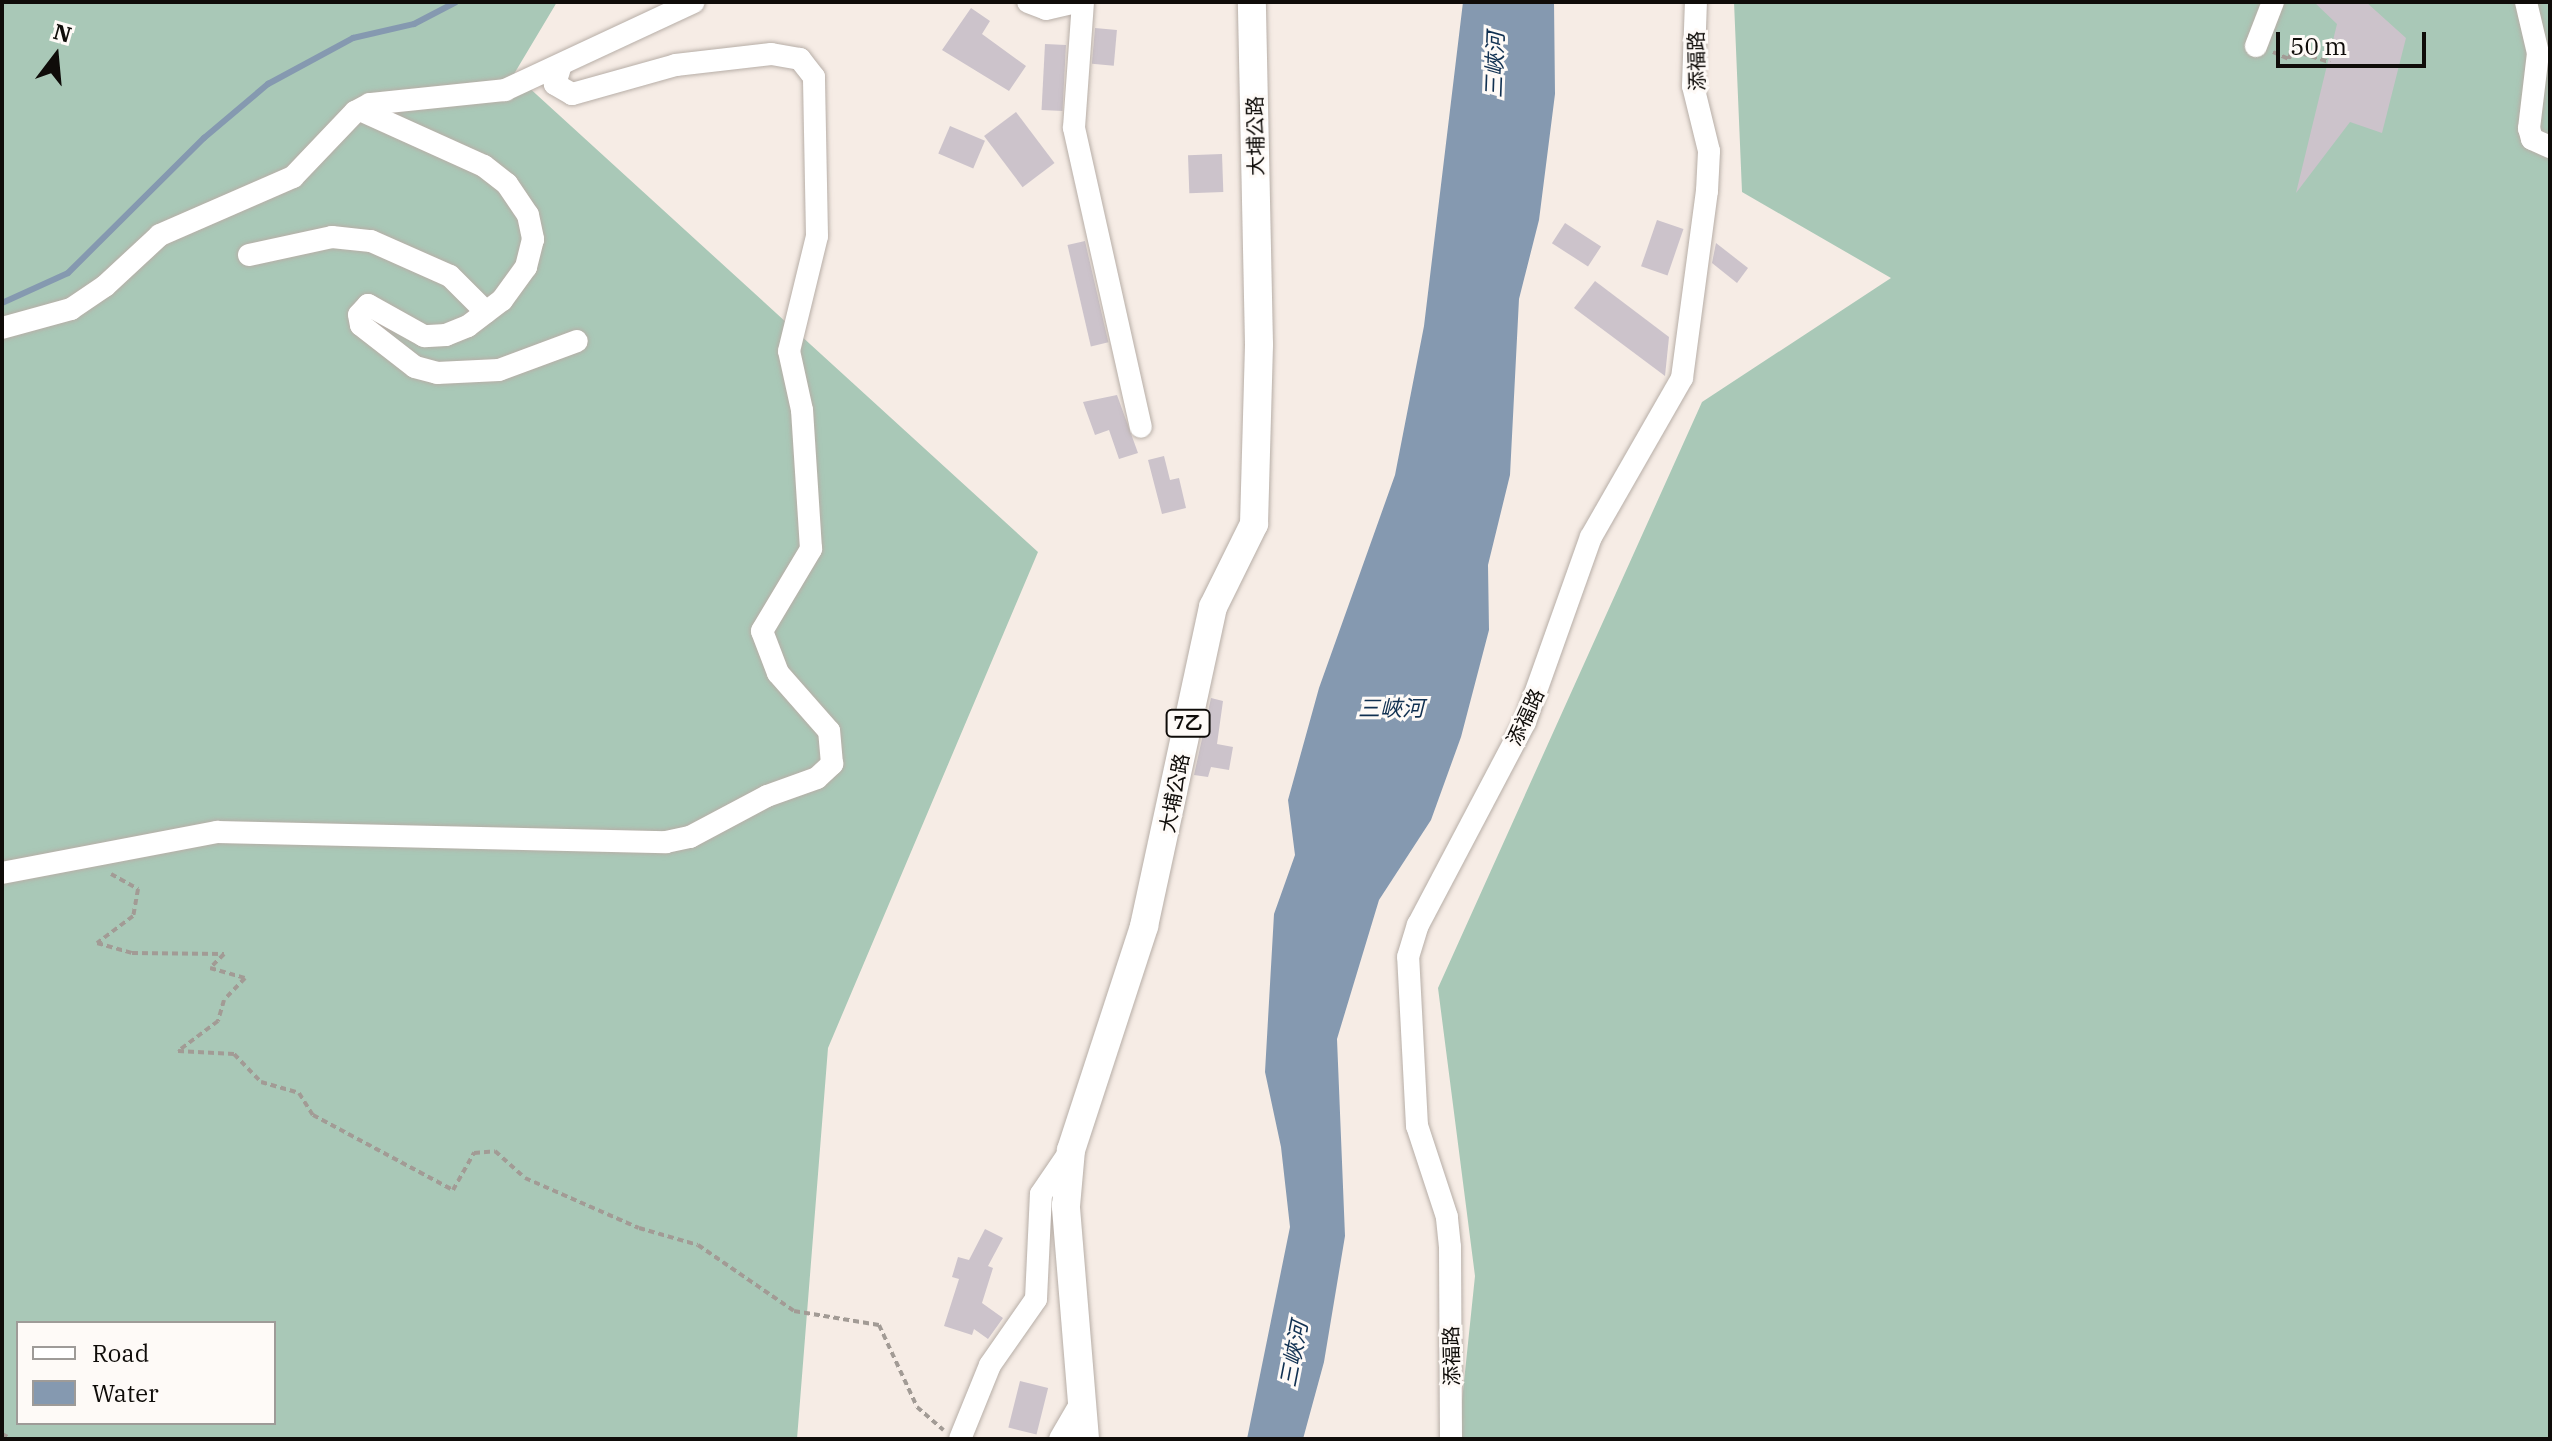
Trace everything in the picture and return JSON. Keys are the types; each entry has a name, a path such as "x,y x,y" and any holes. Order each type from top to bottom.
{"main road":[{"name":"大埔公路","path":"1085,1439 1066,1206 1071,1150 1144,926 1213,607 1254,524 1259,344 1252,2"}],"street":[{"path":"2,328 71,309 105,286 160,235 293,177 360,110 411,96 483,95 560,68 597,44 694,2"},
{"path":"1028,2 1046,9 1076,2"},
{"path":"1083,2 1074,128 1141,427"},
{"name":"添福路","path":"1451,1439 1450,1247 1447,1217 1417,1126 1408,957 1418,925 1525,722 1550,664 1591,537 1682,378 1707,191 1709,151 1693,86 1696,2"},
{"path":"2256,46 2273,2"},
{"path":"2526,2 2538,53 2529,128 2532,139 2550,147"},
{"path":"2,873 96,852 217,832 666,842 690,837 767,796 817,778 832,764 829,731 778,673 762,631 811,549 802,410 789,351 817,236 814,77 800,59 771,54 676,65 572,94 555,84 560,68"},
{"path":"360,110 484,166 507,184 528,215 533,239 526,267 502,300 446,335 411,332 368,305 359,315 361,325 383,346 415,367 437,373 499,370 577,341"},
{"path":"249,255 332,237 371,241 450,276 486,312"},
{"path":"960,1439 990,1365 1036,1299 1041,1194 1071,1150"},
{"path":"1060,1439 1082,1401"}],"path":[{"path":"2256,46 2289,59 2292,50 2330,62"},
{"path":"96,852 109,873 138,889 133,916 97,943 132,953 224,954 210,968 245,978 224,1000 218,1021 178,1051 234,1054 261,1082 299,1093 313,1115 453,1190 474,1153 495,1151 525,1178 639,1228 698,1245 794,1311 879,1325 917,1407 954,1439"},
{"path":"2,1434 12,1439"}],"green space":[{"path":"2,2 557,2 514,74 1038,552 828,1048 797,1439 2,1439"},
{"path":"1734,2 2550,2 2550,1439 1458,1439 1475,1276 1438,988 1702,402 1891,278 1742,192"}],"water":[{"name":"三峽河","path":"1463,2 1554,2 1555,94 1539,220 1519,299 1510,475 1488,565 1489,630 1461,737 1431,820 1379,900 1337,1039 1345,1236 1324,1362 1303,1439 1247,1439 1290,1227 1281,1147 1265,1072 1274,914 1295,855 1288,800 1319,688 1395,475 1424,326"}],"building":[{"path":"2314,2 2366,2 2406,38 2382,133 2350,122 2296,193 2337,24"},
{"path":"971,8 990,21 982,34 1026,66 1009,91 942,50"},
{"path":"1095,28 1117,30 1114,66 1092,64"},
{"path":"1045,44 1066,45 1063,111 1042,110"},
{"path":"1016,112 1055,163 1023,187 984,136"},
{"path":"950,126 985,141 973,168 938,154"},
{"path":"1222,154 1223,192 1189,193 1188,155"},
{"path":"1657,220 1683,229 1668,275 1641,266"},
{"path":"1565,223 1601,246 1588,267 1552,243"},
{"path":"1085,241 1108,342 1091,346 1067,245"},
{"path":"1716,243 1748,268 1737,283 1712,263"},
{"path":"1595,281 1669,337 1665,376 1574,308"},
{"path":"1117,395 1138,453 1119,459 1109,430 1095,435 1083,402"},
{"path":"1164,456 1170,480 1179,478 1186,508 1162,514 1148,460"},
{"path":"1211,698 1223,701 1217,744 1233,747 1229,770 1211,767 1208,777 1194,775"},
{"path":"985,1229 1003,1238 988,1266 993,1268 982,1303 1003,1318 988,1339 974,1329 972,1335 944,1326 959,1279 952,1277 958,1257 969,1260"},
{"path":"1020,1381 1048,1388 1037,1435 1008,1428"}],"waterway":[{"path":"2,303 68,273 204,138 268,84 353,38 414,24 456,2"}]}
